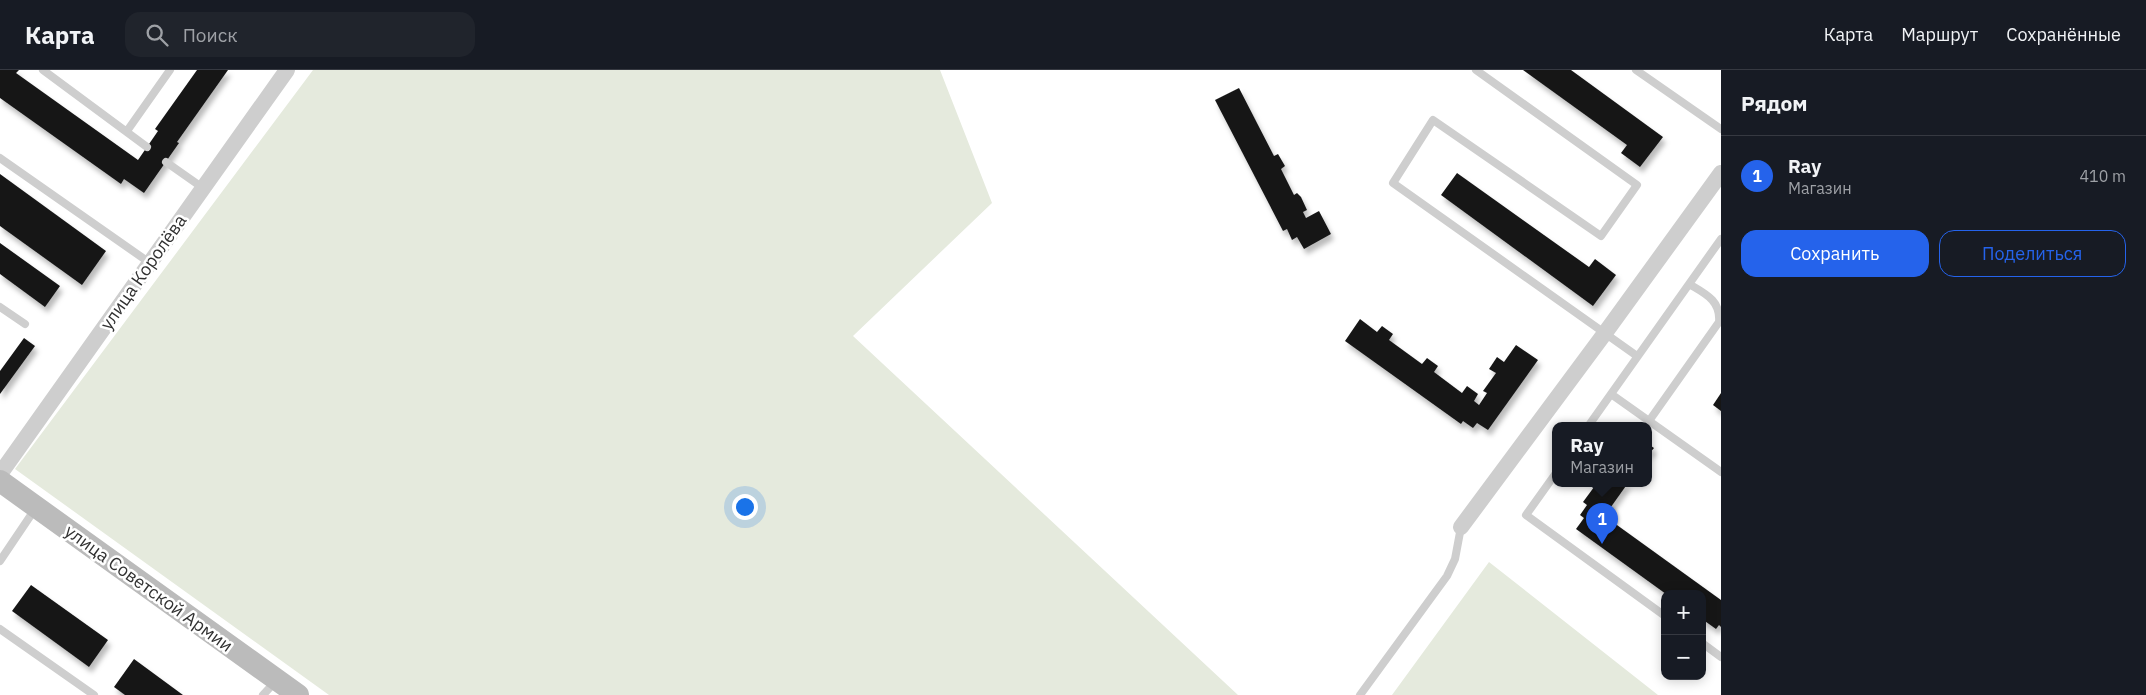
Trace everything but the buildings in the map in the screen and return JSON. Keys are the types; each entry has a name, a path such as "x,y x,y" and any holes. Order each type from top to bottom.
{"main road":[{"name":"улица Советской Армии","path":"0,481 270,687 298,695"}],"street":[{"name":"улица Королёва","path":"0,474 287,70"},
{"path":"1460,527 1605,333 1721,173"}],"lane":[{"path":"42,70 147,147"},
{"path":"127,131 170,70"},
{"path":"1476,70 1637,185 1601,236 1433,120 1393,183 1638,356"},
{"path":"1636,70 1721,129"},
{"path":"0,158 150,263"},
{"path":"166,162 203,188"},
{"path":"1591,422 1721,239"},
{"path":"1611,394 1649,421 1719,322 1721,314 1719,305 1715,300 1689,284"},
{"path":"0,307 25,324"},
{"path":"1652,423 1721,472"},
{"path":"1552,479 1526,515 1661,613"},
{"path":"0,561 36,508"},
{"path":"1360,695 1447,576 1455,559 1460,527"},
{"path":"0,629 94,695"},
{"path":"1706,646 1721,657"}],"shaded area":[{"path":"313,70 940,70 992,203 853,336 1238,695 329,695 15,469"},
{"path":"1489,562 1658,695 1392,695"}],"place":[{"name":"Ray","path":"1602,544"}]}
